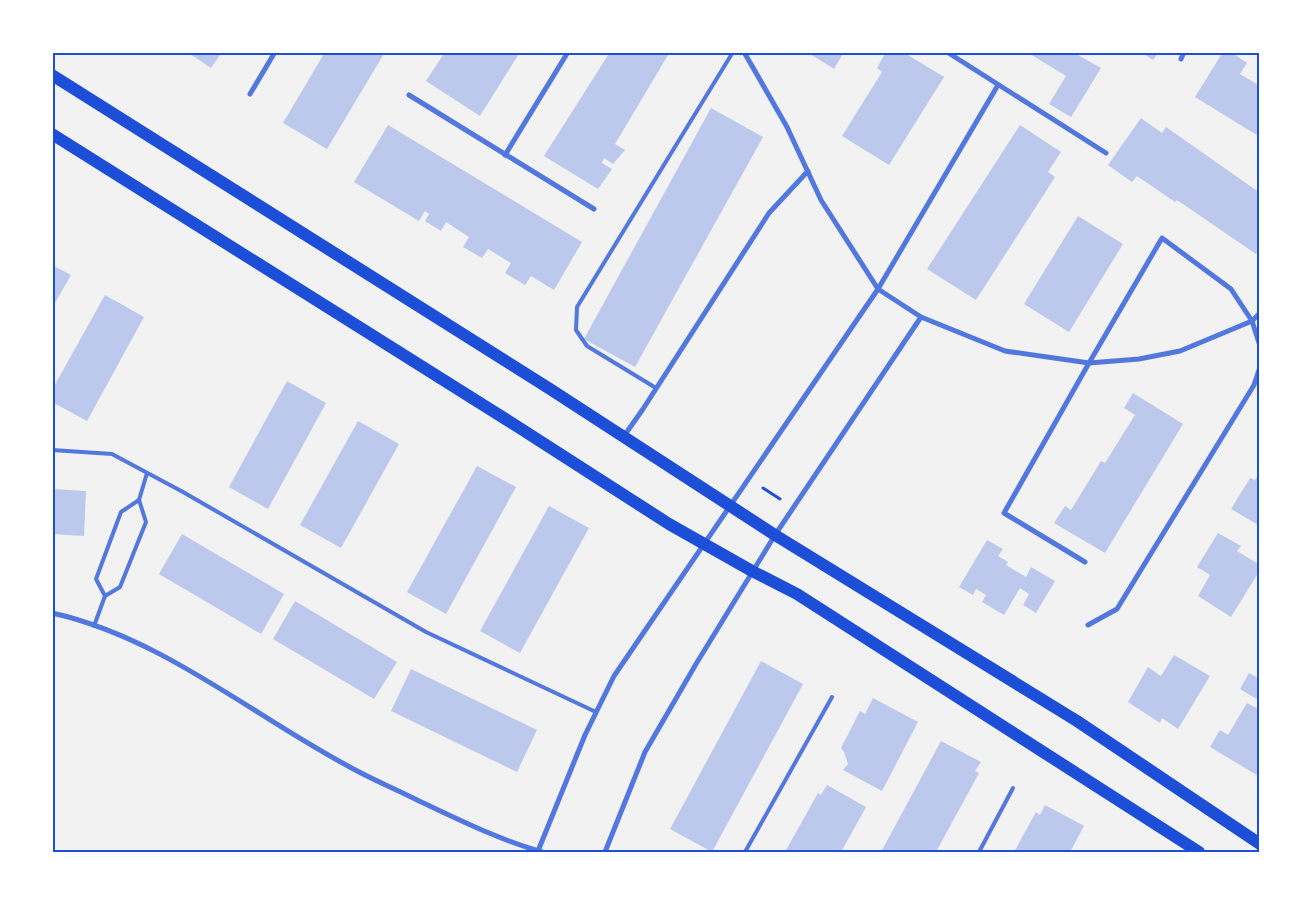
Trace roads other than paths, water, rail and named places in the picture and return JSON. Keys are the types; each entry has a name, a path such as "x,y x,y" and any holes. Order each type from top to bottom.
{"main road":[{"path":"52,76 624,436 775,535 1078,721 1260,844"},
{"path":"52,134 515,424 669,524 797,594 1199,852"}],"street":[{"path":"250,94 275,52"},
{"path":"505,155 568,52"},
{"path":"744,52 788,127 822,200 878,289 921,317 1005,351 1089,363 1139,359 1180,351 1252,321 1260,313"},
{"path":"947,52 1106,153"},
{"path":"1180,58 1184,52"},
{"path":"52,613 72,617 140,644 347,766 446,814 521,846 540,852 559,796 614,676 878,289 998,85"},
{"path":"409,95 594,209"},
{"path":"624,436 769,213 808,171"},
{"path":"1085,562 1004,513 1162,238 1232,289 1252,321 1260,346"},
{"path":"605,852 645,752 752,571 921,317"},
{"path":"1088,625 1117,608 1254,386 1260,367"}],"lane":[{"path":"656,388 586,346 576,330 577,307 733,52"},
{"path":"52,450 112,454 426,632 596,712"},
{"path":"94,626 104,596 120,587 146,522 139,500 148,473"},
{"path":"104,596 96,579 121,512 139,500"},
{"path":"745,852 832,697"},
{"path":"979,852 1013,788"}]}
